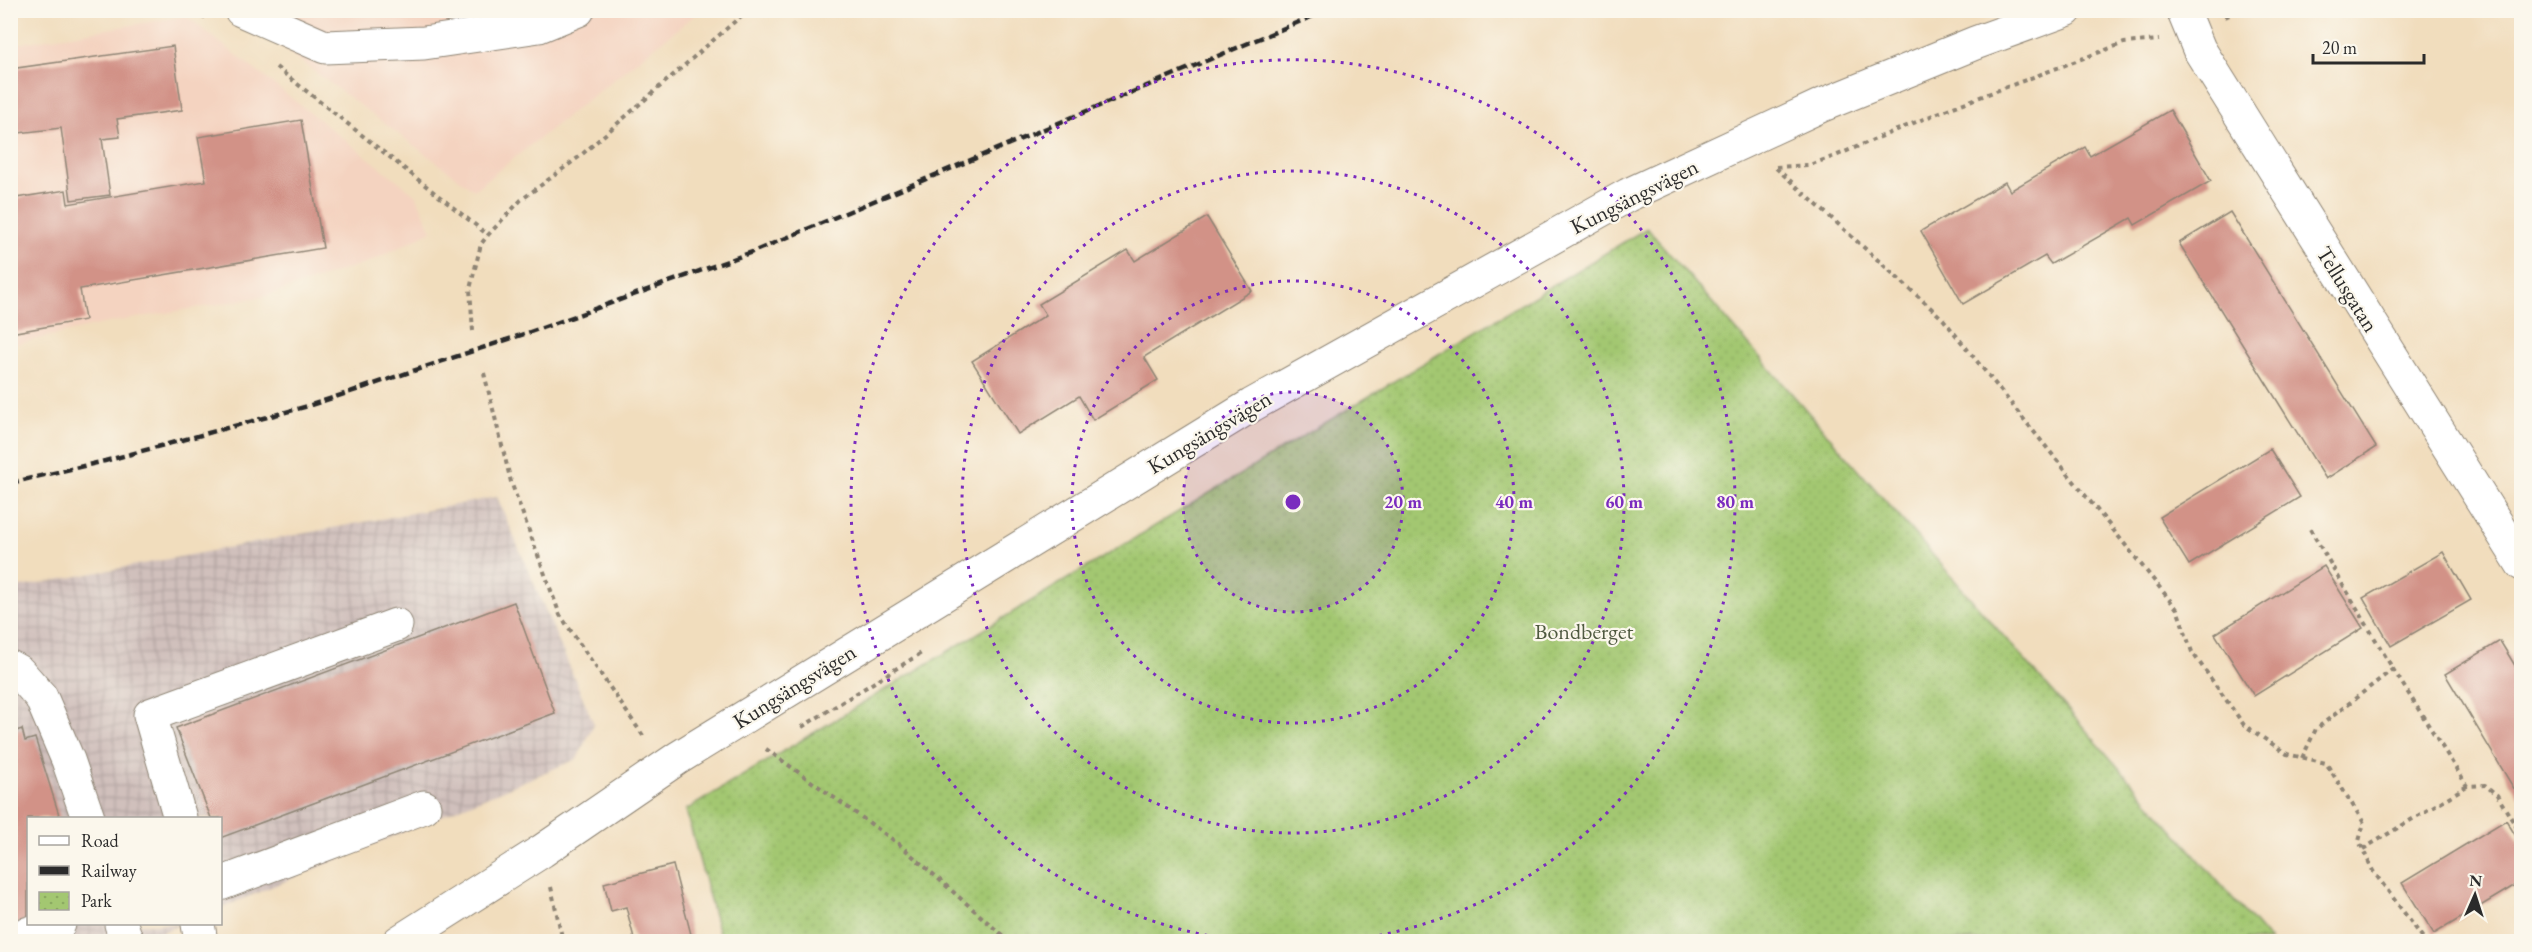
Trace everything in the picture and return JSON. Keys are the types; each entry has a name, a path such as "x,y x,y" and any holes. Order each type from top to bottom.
{"street":[{"path":"227,16 325,46 424,43 539,26 578,10"},
{"name":"Kungsängsvägen","path":"399,942 542,851 663,767 1252,405 1628,195 1820,106 1975,43 2066,10"},
{"name":"Tellusgatan","path":"2187,22 2199,49 2521,563"},
{"path":"179,817 150,715 396,625"},
{"path":"10,667 18,672 41,697 68,760 87,817"},
{"path":"222,883 423,807"},
{"path":"10,939 56,925"},
{"path":"121,925 127,942"},
{"path":"198,925 201,942"}],"path":[{"path":"194,10 227,16"},
{"path":"474,331 470,289 481,244 521,200 579,157 748,10"},
{"path":"1764,171 1809,165 1940,112 2124,43 2162,40 2187,22 2241,10"},
{"path":"270,62 488,236"},
{"path":"1776,168 1942,319 2177,609 2192,652 2244,725 2288,754 2326,763 2364,823 2359,841 2373,871 2426,942"},
{"path":"484,373 511,482 560,615 663,767"},
{"path":"2310,529 2393,669 2467,786"},
{"path":"794,732 930,648"},
{"path":"2302,758 2316,729 2393,669"},
{"path":"757,754 776,743"},
{"path":"766,749 899,844 1010,942"},
{"path":"2363,849 2467,786 2485,785 2497,795 2522,836"},
{"path":"549,881 563,942"}],"shaded area":[{"path":"233,11 700,11 474,190"},
{"path":"186,16 416,195 432,231 371,261 266,296 107,323 11,345 11,45"},
{"path":"497,497 594,724 577,759 222,908 222,817 27,817 27,925 179,925 139,941 11,941 10,589"}],"green space":[{"name":"Bondberget","path":"1647,228 2270,941 721,941 686,810"}],"building":[{"path":"173,46 182,110 117,119 120,137 102,139 110,195 71,200 61,128 10,134 10,69"},
{"path":"2170,110 2211,181 2135,225 2131,218 2051,264 2045,256 1963,304 1921,231 2005,182 2010,191 2085,147 2090,156"},
{"path":"301,120 323,248 80,289 85,320 10,333 10,199 66,190 68,204 206,181 198,137"},
{"path":"2230,212 2376,447 2326,479 2179,243"},
{"path":"1207,217 1252,291 1144,357 1158,380 1093,420 1079,396 1018,434 972,361 1046,315 1039,304 1128,250 1135,261"},
{"path":"2270,449 2300,497 2189,565 2159,517"},
{"path":"2443,552 2471,600 2391,646 2363,598"},
{"path":"2324,566 2363,628 2254,696 2215,634"},
{"path":"514,602 555,713 222,837 222,817 211,817 176,728"},
{"path":"2500,641 2522,677 2522,802 2445,674"},
{"path":"22,729 25,741 35,738 60,817 27,817 27,920 10,926 10,733"},
{"path":"2506,820 2522,846 2522,881 2434,934 2402,883"},
{"path":"673,865 693,942 635,942 626,907 611,911 604,883"}],"railway":[{"path":"10,483 105,461 308,406 542,328 755,251 1327,10"}]}
